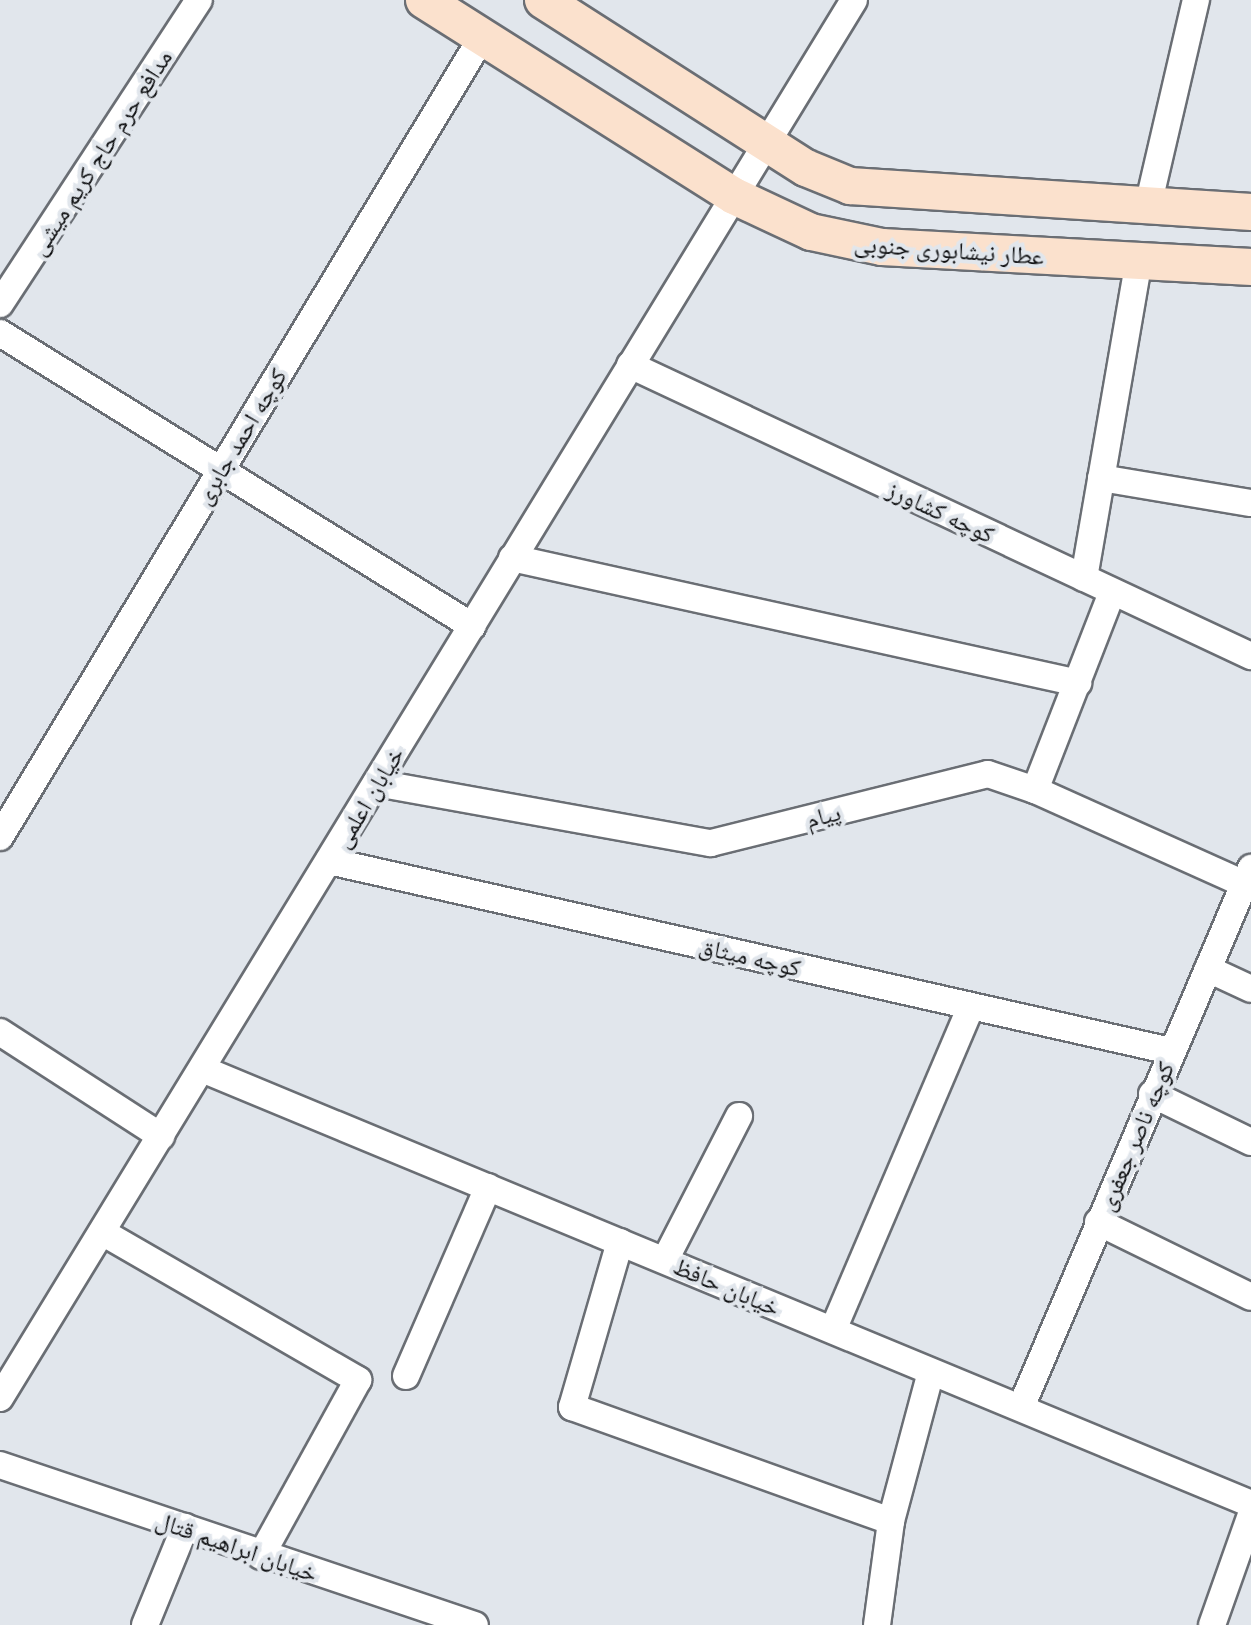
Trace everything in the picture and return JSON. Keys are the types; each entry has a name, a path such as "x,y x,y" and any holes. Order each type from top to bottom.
{"main road":[{"name":"عطار نیشابوری جنوبی","path":"424,0 734,196 839,241 1251,267"},
{"path":"543,0 806,168 850,186 1251,212"}],"street":[{"name":"مدافع حرم حاج کریم میشی","path":"0,304 199,0"},
{"name":"خیابان اعلمی","path":"0,1398 854,0"},
{"path":"1148,206 1196,0"},
{"name":"کوچه احمد جابری","path":"0,837 482,37"},
{"path":"1084,578 1139,260"},
{"path":"0,333 218,472 472,626"},
{"name":"کوچه کشاورز","path":"630,365 1251,656"},
{"path":"1101,478 1251,503"},
{"path":"512,558 1078,683"},
{"path":"1035,790 1112,592"},
{"name":"پیام","path":"376,783 711,843 988,774 1035,790 1249,880"},
{"name":"کوچه میثاق","path":"329,861 1171,1051"},
{"name":"کوچه ناصر جعفری","path":"1022,1405 1152,1094 1249,880"},
{"path":"1208,969 1251,989"},
{"path":"833,1330 971,1007"},
{"path":"0,1032 161,1136"},
{"name":"خیابان حافظ","path":"202,1069 931,1372 1022,1405 1251,1504"},
{"path":"1152,1094 1251,1142"},
{"path":"665,1260 739,1116"},
{"path":"406,1376 488,1187"},
{"path":"1098,1222 1251,1297"},
{"path":"102,1232 358,1380 261,1556"},
{"path":"620,1242 572,1407 891,1521"},
{"path":"877,1625 891,1521 931,1372"},
{"name":"خیابان ابراهیم قتال","path":"0,1465 261,1556 475,1625"},
{"path":"1212,1625 1251,1515"},
{"path":"145,1625 185,1527"}]}
